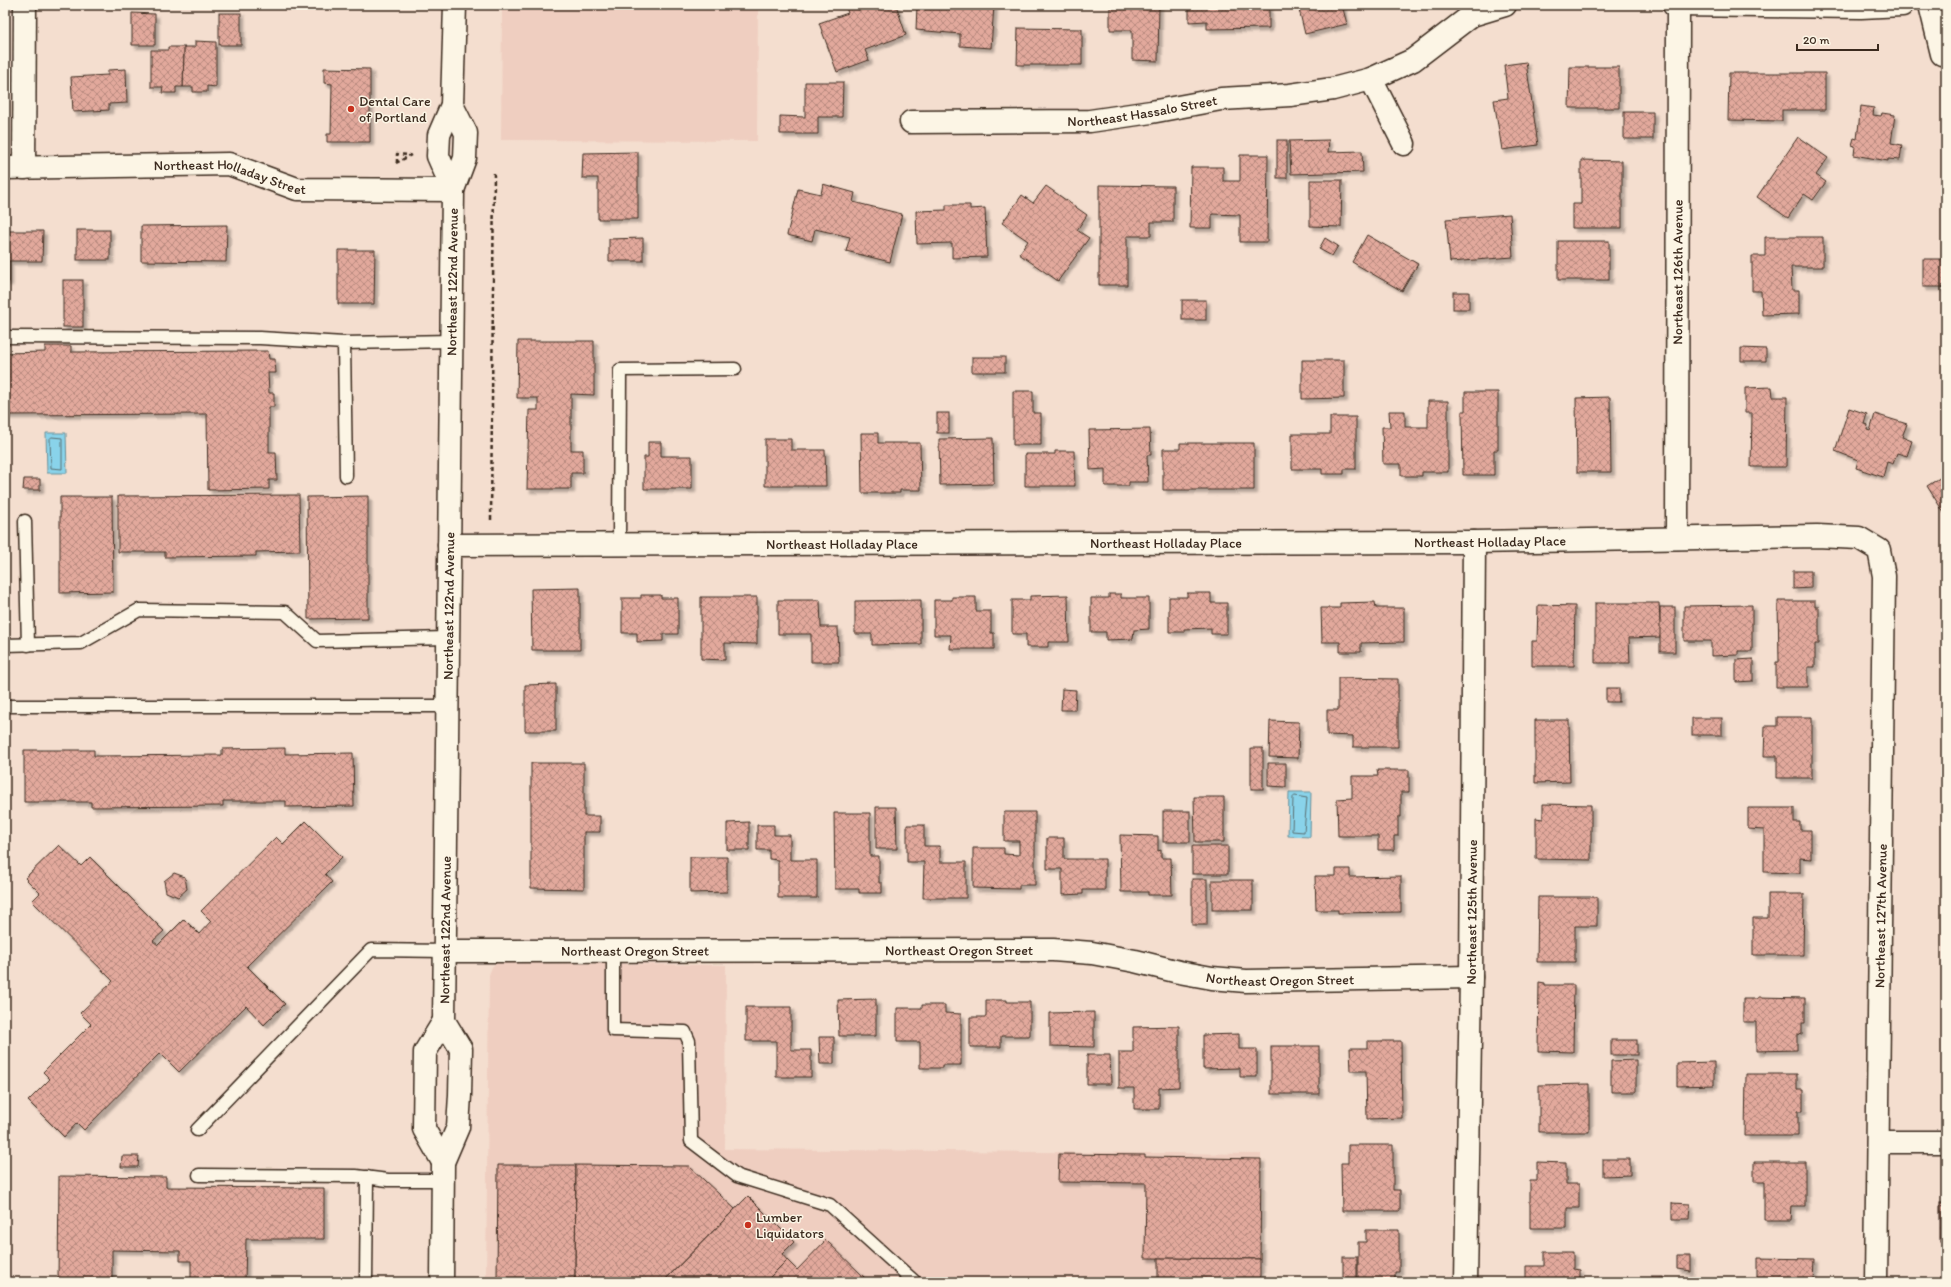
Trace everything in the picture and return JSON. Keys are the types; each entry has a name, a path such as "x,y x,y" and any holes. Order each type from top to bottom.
{"street":[{"path":"15,168 25,5"},
{"name":"Northeast 122nd Avenue","path":"443,1171 424,1129 425,1052 444,1021 454,190 438,156 439,135 452,105 455,5"},
{"name":"Northeast Hassalo Street","path":"911,122 1090,121 1151,112 1221,99 1290,95 1333,89 1371,79 1413,60 1472,16 1505,5"},
{"path":"1674,5 1861,7 1902,5"},
{"name":"Northeast 126th Avenue","path":"1677,538 1678,5"},
{"path":"1930,5 1942,54"},
{"path":"1371,79 1404,144"},
{"name":"Northeast Holladay Street","path":"15,168 229,164 297,189 454,190"},
{"name":"Northeast Holladay Place","path":"449,545 1474,542 1677,538 1844,537 1859,538 1879,550"},
{"name":"Northeast 125th Avenue","path":"1466,1282 1471,977 1474,542"},
{"name":"Northeast 127th Avenue","path":"1876,1282 1879,1142 1884,584 1879,550"},
{"name":"Northeast Oregon Street","path":"445,951 1053,950 1092,953 1135,961 1179,972 1246,981 1471,977"},
{"name":"Northeast 122nd Avenue","path":"442,1282 443,1171 458,1128 461,1049 444,1021"},
{"path":"1879,1142 1946,1142"}],"lane":[{"path":"5,337 260,338 344,343 452,341"},
{"path":"344,343 346,476"},
{"path":"619,545 620,370 735,369"},
{"path":"25,521 28,645"},
{"path":"5,645 81,644 139,610 284,612 317,641 448,638"},
{"path":"5,706 447,706"},
{"path":"197,1130 371,950 445,951"},
{"path":"613,951 613,1030 684,1032 689,1041 691,1141 737,1176 830,1205 915,1282"},
{"path":"199,1175 367,1177 443,1171"},
{"path":"366,1282 367,1177"}],"path":[{"path":"397,169 397,154 411,155"},
{"path":"490,545 494,171"}],"shaded area":[{"path":"502,5 758,5 757,141 501,140"},
{"path":"496,963 726,965 725,1149 1261,1154 1260,1282 486,1282 489,975 492,967"}],"water":[{"path":"46,433 66,433 67,473 47,473"},
{"path":"1289,792 1311,792 1310,837 1288,836"}],"building":[{"path":"845,5 896,5 906,35 865,50 869,60 837,72 819,23 848,13"},
{"path":"917,5 994,5 991,48 960,46 960,34 916,30"},
{"path":"1110,5 1159,5 1158,61 1132,60 1132,30 1110,30"},
{"path":"1189,5 1269,5 1269,28 1207,29 1207,21 1189,22"},
{"path":"1298,5 1342,5 1347,24 1305,34"},
{"path":"132,13 155,14 155,45 132,45"},
{"path":"219,13 241,13 241,45 219,45"},
{"path":"1018,28 1082,29 1082,65 1017,65"},
{"path":"195,41 216,42 216,87 207,86 207,92 193,92 193,87 183,87 184,47 195,47"},
{"path":"168,47 184,47 183,87 176,87 176,93 162,93 163,87 151,87 151,50 168,50"},
{"path":"1526,62 1538,145 1502,150 1494,100 1508,98 1504,65"},
{"path":"1570,67 1619,67 1619,108 1569,108"},
{"name":"Dental Care of Portland","path":"324,68 370,69 370,142 327,142 327,134 331,134 332,84 324,83"},
{"path":"126,69 127,103 109,104 109,110 73,112 71,77 108,75 108,70"},
{"path":"1729,73 1825,73 1825,110 1782,110 1782,121 1728,120"},
{"path":"805,82 843,82 842,117 818,117 818,134 780,134 780,116 805,117"},
{"path":"1861,106 1874,108 1873,115 1881,116 1882,113 1895,115 1891,143 1902,145 1900,160 1888,159 1888,161 1854,155 1855,146 1852,145 1854,138 1857,139"},
{"path":"1624,112 1653,112 1653,139 1624,139"},
{"path":"1798,137 1828,158 1816,175 1826,182 1813,200 1804,194 1788,218 1757,197"},
{"path":"1277,140 1287,140 1287,178 1277,178"},
{"path":"1329,140 1328,152 1362,151 1363,172 1291,174 1289,141"},
{"path":"638,152 638,219 598,219 598,178 582,178 583,153"},
{"path":"1240,155 1268,155 1267,242 1240,242 1240,215 1212,214 1212,228 1190,228 1191,167 1223,167 1223,181 1240,181"},
{"path":"1581,160 1622,161 1622,228 1572,228 1572,204 1581,204"},
{"path":"1310,180 1342,180 1341,227 1310,226"},
{"path":"823,184 855,193 853,202 902,214 890,262 846,251 850,237 815,229 812,241 787,235 798,189 821,194"},
{"path":"1099,185 1173,186 1173,222 1151,222 1151,236 1127,236 1127,285 1099,285"},
{"path":"1046,186 1087,215 1077,230 1089,238 1058,281 1019,254 1028,241 1002,223 1022,195 1033,203"},
{"path":"946,205 970,205 970,209 985,208 987,257 952,258 952,243 917,244 916,211 946,210"},
{"path":"1510,214 1513,257 1450,262 1446,219"},
{"path":"227,225 226,262 141,261 141,226"},
{"path":"77,230 110,230 110,260 77,260"},
{"path":"9,231 43,231 42,261 9,261 9,282 5,282 5,241 9,241"},
{"path":"1367,235 1418,264 1402,291 1352,262"},
{"path":"1765,237 1823,237 1823,267 1791,267 1792,290 1799,290 1799,314 1762,315 1761,291 1752,291 1752,256 1765,256"},
{"path":"643,238 643,261 609,261 609,239"},
{"path":"1325,238 1338,246 1332,256 1319,249"},
{"path":"1558,241 1609,241 1609,280 1558,280"},
{"path":"338,250 375,250 374,304 338,304"},
{"path":"1923,259 1946,259 1946,287 1923,287"},
{"path":"63,280 83,280 83,327 63,327"},
{"path":"1453,292 1469,292 1469,309 1453,309"},
{"path":"1182,300 1206,300 1206,320 1182,320"},
{"path":"518,341 594,341 594,395 571,394 571,450 583,450 583,473 571,473 571,489 527,489 529,410 538,410 538,398 517,398"},
{"path":"45,346 71,346 71,352 268,351 269,359 275,359 276,373 268,373 269,393 274,393 274,407 269,407 269,452 276,452 277,480 269,480 269,489 208,490 207,414 5,415 5,353 45,352"},
{"path":"1741,348 1766,349 1766,361 1741,361"},
{"path":"972,357 1005,357 1005,372 972,372"},
{"path":"1302,360 1344,360 1344,398 1302,399"},
{"path":"1772,387 1773,397 1787,397 1786,467 1751,467 1752,413 1745,413 1745,388"},
{"path":"1013,391 1033,391 1033,413 1041,413 1041,445 1013,445"},
{"path":"1465,392 1498,392 1498,450 1494,450 1494,475 1463,475 1462,411 1465,411"},
{"path":"1610,397 1611,472 1577,472 1576,398"},
{"path":"1428,401 1448,401 1448,472 1422,472 1422,476 1401,476 1401,464 1383,464 1382,427 1390,427 1389,411 1405,411 1405,427 1428,427"},
{"path":"1849,408 1867,414 1864,424 1868,425 1867,430 1870,431 1875,414 1907,424 1902,437 1912,441 1907,456 1897,453 1893,464 1887,462 1883,477 1856,468 1858,460 1835,451"},
{"path":"937,413 949,413 949,433 937,433"},
{"path":"1330,417 1356,417 1356,469 1344,469 1344,474 1322,474 1322,469 1292,469 1292,434 1330,434"},
{"path":"1150,429 1151,455 1147,455 1148,482 1129,482 1129,486 1105,486 1105,469 1090,470 1089,430"},
{"path":"861,433 878,433 878,443 920,443 921,490 900,490 900,493 862,493"},
{"path":"993,438 994,484 940,485 939,439"},
{"path":"765,439 791,439 791,450 825,450 826,486 765,486"},
{"path":"648,442 661,442 661,456 692,456 692,489 644,489 644,457 648,457"},
{"path":"1180,443 1254,443 1254,490 1163,490 1163,449 1180,449"},
{"path":"1055,451 1074,451 1075,486 1025,486 1025,454 1055,454"},
{"path":"1946,474 1946,516 1927,486"},
{"path":"24,479 40,479 40,490 23,490"},
{"path":"299,495 300,551 256,552 256,556 165,557 165,552 118,552 118,496"},
{"path":"368,496 368,618 308,619 307,497"},
{"path":"60,497 112,497 113,592 60,593"},
{"path":"1793,571 1811,571 1811,588 1793,589"},
{"path":"580,588 580,650 532,650 531,589"},
{"path":"1187,593 1211,593 1211,603 1227,603 1227,634 1211,634 1211,628 1184,629 1184,632 1169,632 1169,597 1187,597"},
{"path":"1109,594 1121,594 1121,598 1149,598 1149,629 1134,630 1133,639 1106,640 1106,632 1091,632 1091,598 1109,598"},
{"path":"641,595 661,595 661,598 678,598 678,634 663,634 663,641 637,642 637,633 622,633 622,598 641,598"},
{"path":"1068,595 1069,642 1048,642 1048,647 1026,647 1026,634 1012,634 1012,600 1030,600 1030,596"},
{"path":"701,597 757,597 757,644 725,643 725,660 701,659"},
{"path":"952,597 976,597 976,611 991,611 991,633 994,633 994,649 950,649 951,635 934,635 934,600 952,600"},
{"path":"778,600 820,600 821,627 838,627 839,662 811,662 811,634 778,634"},
{"path":"921,600 921,644 872,645 872,634 855,634 855,601"},
{"path":"1778,601 1815,601 1815,607 1819,607 1819,644 1815,644 1815,667 1808,667 1808,687 1776,687 1776,662 1779,662"},
{"path":"1375,602 1376,608 1404,608 1404,642 1361,643 1361,652 1340,652 1340,642 1322,642 1321,608 1340,608 1340,603"},
{"path":"1595,603 1659,603 1661,637 1629,638 1630,663 1595,663"},
{"path":"1538,605 1575,606 1574,666 1532,666 1532,641 1537,641"},
{"path":"1752,605 1752,651 1738,651 1738,655 1711,656 1711,641 1684,641 1684,606"},
{"path":"1660,607 1675,607 1675,652 1660,652"},
{"path":"1753,659 1753,681 1736,682 1736,660"},
{"path":"1338,678 1398,679 1398,747 1353,747 1353,736 1327,735 1327,710 1338,710"},
{"path":"556,684 556,731 525,731 525,685"},
{"path":"1606,688 1619,688 1619,702 1606,702"},
{"path":"1062,689 1076,690 1075,710 1061,710"},
{"path":"1777,717 1812,717 1812,778 1777,778 1777,756 1764,756 1765,726 1777,726"},
{"path":"1692,718 1722,718 1722,735 1692,735"},
{"path":"1535,720 1569,720 1570,782 1535,783"},
{"path":"1270,721 1299,722 1298,758 1269,757"},
{"path":"285,748 285,754 353,753 354,806 286,807 286,801 223,801 223,806 91,807 91,802 24,802 24,750 94,750 94,756 222,755 222,749"},
{"path":"1251,748 1263,748 1263,789 1251,789"},
{"path":"531,763 584,763 584,816 600,816 600,832 584,832 584,889 531,888"},
{"path":"1268,763 1286,763 1286,787 1268,786"},
{"path":"1377,770 1409,770 1409,792 1401,792 1401,817 1398,817 1398,836 1394,836 1394,850 1378,850 1378,836 1338,836 1337,799 1352,798 1352,776 1378,776"},
{"path":"1194,797 1224,797 1224,842 1195,842"},
{"path":"1543,804 1591,805 1591,860 1536,859 1536,818 1543,819"},
{"path":"876,807 896,807 897,849 876,849"},
{"path":"1748,808 1794,808 1794,822 1800,822 1800,830 1811,830 1811,859 1800,858 1800,873 1764,872 1764,830 1748,829"},
{"path":"1163,811 1190,811 1190,842 1163,842"},
{"path":"1004,812 1035,812 1035,885 1019,885 1019,889 973,888 973,848 1004,848 1004,854 1019,855 1019,841 1004,841"},
{"path":"834,813 870,813 870,856 879,856 879,883 882,883 882,893 859,893 859,889 835,889"},
{"path":"306,821 342,857 325,874 332,882 247,966 285,1004 264,1025 246,1006 179,1072 160,1053 84,1130 77,1123 64,1137 28,1101 50,1079 43,1072 91,1024 80,1013 113,981 32,901 40,893 25,878 59,845 81,866 90,857 164,931 153,941 158,945 184,919 199,934 211,921 201,911 276,837 283,844"},
{"path":"749,822 749,850 727,850 727,823"},
{"path":"757,825 774,825 774,835 790,835 790,860 817,860 817,898 778,898 778,860 769,859 769,850 757,850"},
{"path":"907,825 924,825 924,846 940,846 940,862 966,862 966,898 923,898 924,862 907,862"},
{"path":"1120,835 1158,836 1158,851 1161,850 1161,858 1171,858 1172,895 1148,895 1148,892 1121,892"},
{"path":"1047,838 1064,838 1064,859 1105,859 1105,890 1083,890 1083,894 1062,895 1062,869 1047,869"},
{"path":"1192,846 1228,846 1228,874 1192,874"},
{"path":"690,857 727,857 727,892 690,893"},
{"path":"1336,869 1350,869 1350,877 1401,876 1401,912 1338,913 1338,910 1316,910 1315,876 1336,876"},
{"path":"174,873 185,877 187,889 178,897 166,892 164,881"},
{"path":"1192,879 1207,879 1207,925 1192,925"},
{"path":"1212,880 1253,880 1253,910 1212,910"},
{"path":"1768,894 1804,894 1803,955 1753,955 1753,918 1768,918"},
{"path":"1538,897 1597,897 1597,926 1575,926 1575,962 1537,962"},
{"path":"1539,982 1545,983 1545,985 1574,985 1573,1052 1538,1051"},
{"path":"1758,997 1805,998 1805,1023 1802,1023 1802,1035 1797,1034 1797,1050 1756,1051 1756,1022 1743,1022 1743,999 1757,999"},
{"path":"876,999 876,1036 839,1036 838,1000"},
{"path":"986,1000 1030,1002 1030,1036 1001,1036 1001,1047 970,1047 970,1017 986,1017"},
{"path":"922,1005 945,1005 945,1013 961,1014 961,1065 942,1065 942,1068 920,1068 920,1042 897,1042 897,1008 922,1008"},
{"path":"746,1007 791,1007 791,1050 811,1050 811,1077 776,1077 776,1041 746,1041"},
{"path":"1094,1012 1094,1047 1050,1046 1050,1013"},
{"path":"1179,1026 1179,1087 1159,1088 1159,1109 1134,1109 1134,1088 1119,1088 1119,1052 1133,1052 1133,1027"},
{"path":"1239,1034 1239,1049 1257,1049 1257,1077 1240,1077 1240,1068 1203,1069 1203,1035"},
{"path":"819,1037 834,1037 834,1064 820,1064"},
{"path":"1611,1040 1637,1040 1637,1055 1611,1055"},
{"path":"1367,1041 1401,1041 1402,1118 1367,1119 1366,1071 1351,1071 1350,1048 1367,1048"},
{"path":"1271,1046 1319,1046 1319,1094 1271,1094"},
{"path":"1087,1055 1110,1055 1111,1084 1087,1084"},
{"path":"1636,1060 1636,1092 1611,1092 1611,1061"},
{"path":"1714,1062 1714,1085 1677,1086 1677,1063"},
{"path":"1746,1074 1797,1074 1797,1090 1803,1090 1803,1111 1798,1111 1798,1136 1745,1136"},
{"path":"1589,1084 1589,1132 1539,1132 1539,1085"},
{"path":"1348,1145 1393,1145 1393,1190 1400,1190 1400,1211 1342,1211 1341,1163 1348,1163"},
{"path":"1059,1154 1261,1159 1260,1259 1145,1258 1146,1183 1058,1182"},
{"path":"122,1156 139,1156 138,1167 121,1167"},
{"path":"1603,1159 1630,1159 1630,1175 1603,1176"},
{"path":"1537,1162 1566,1163 1566,1184 1579,1184 1579,1208 1567,1208 1567,1228 1530,1228 1530,1181 1537,1181"},
{"path":"1754,1162 1805,1162 1805,1207 1792,1207 1791,1220 1764,1220 1764,1182 1754,1182"},
{"path":"498,1165 576,1165 575,1282 497,1282"},
{"path":"576,1165 689,1166 735,1209 663,1282 575,1282"},
{"path":"59,1176 166,1177 166,1187 324,1188 324,1239 246,1239 245,1282 191,1282 191,1261 180,1261 180,1251 112,1250 112,1282 58,1282"},
{"name":"Lumber Liquidators","path":"748,1196 794,1242 782,1254 787,1260 765,1282 663,1282"},
{"path":"1672,1203 1690,1204 1689,1219 1672,1219"},
{"path":"1940,1203 1946,1203 1946,1242 1940,1242"},
{"path":"1366,1230 1399,1230 1399,1272 1395,1272 1395,1282 1358,1282 1358,1242 1366,1242"},
{"path":"826,1240 864,1277 859,1282 765,1282 787,1260 797,1270"},
{"path":"1544,1252 1573,1252 1573,1269 1580,1270 1580,1282 1526,1282 1526,1266 1544,1266"},
{"path":"1677,1255 1690,1255 1690,1271 1677,1269"},
{"path":"1343,1257 1357,1257 1357,1282 1343,1282"},
{"path":"1158,1258 1260,1259 1260,1282 1158,1282"},
{"path":"1757,1258 1815,1259 1814,1282 1757,1282"},
{"path":"1651,1276 1663,1276 1663,1282 1651,1282"}],"place":[{"name":"Dental Care of Portland","path":"351,109"},
{"name":"Lumber Liquidators","path":"748,1225"}]}
